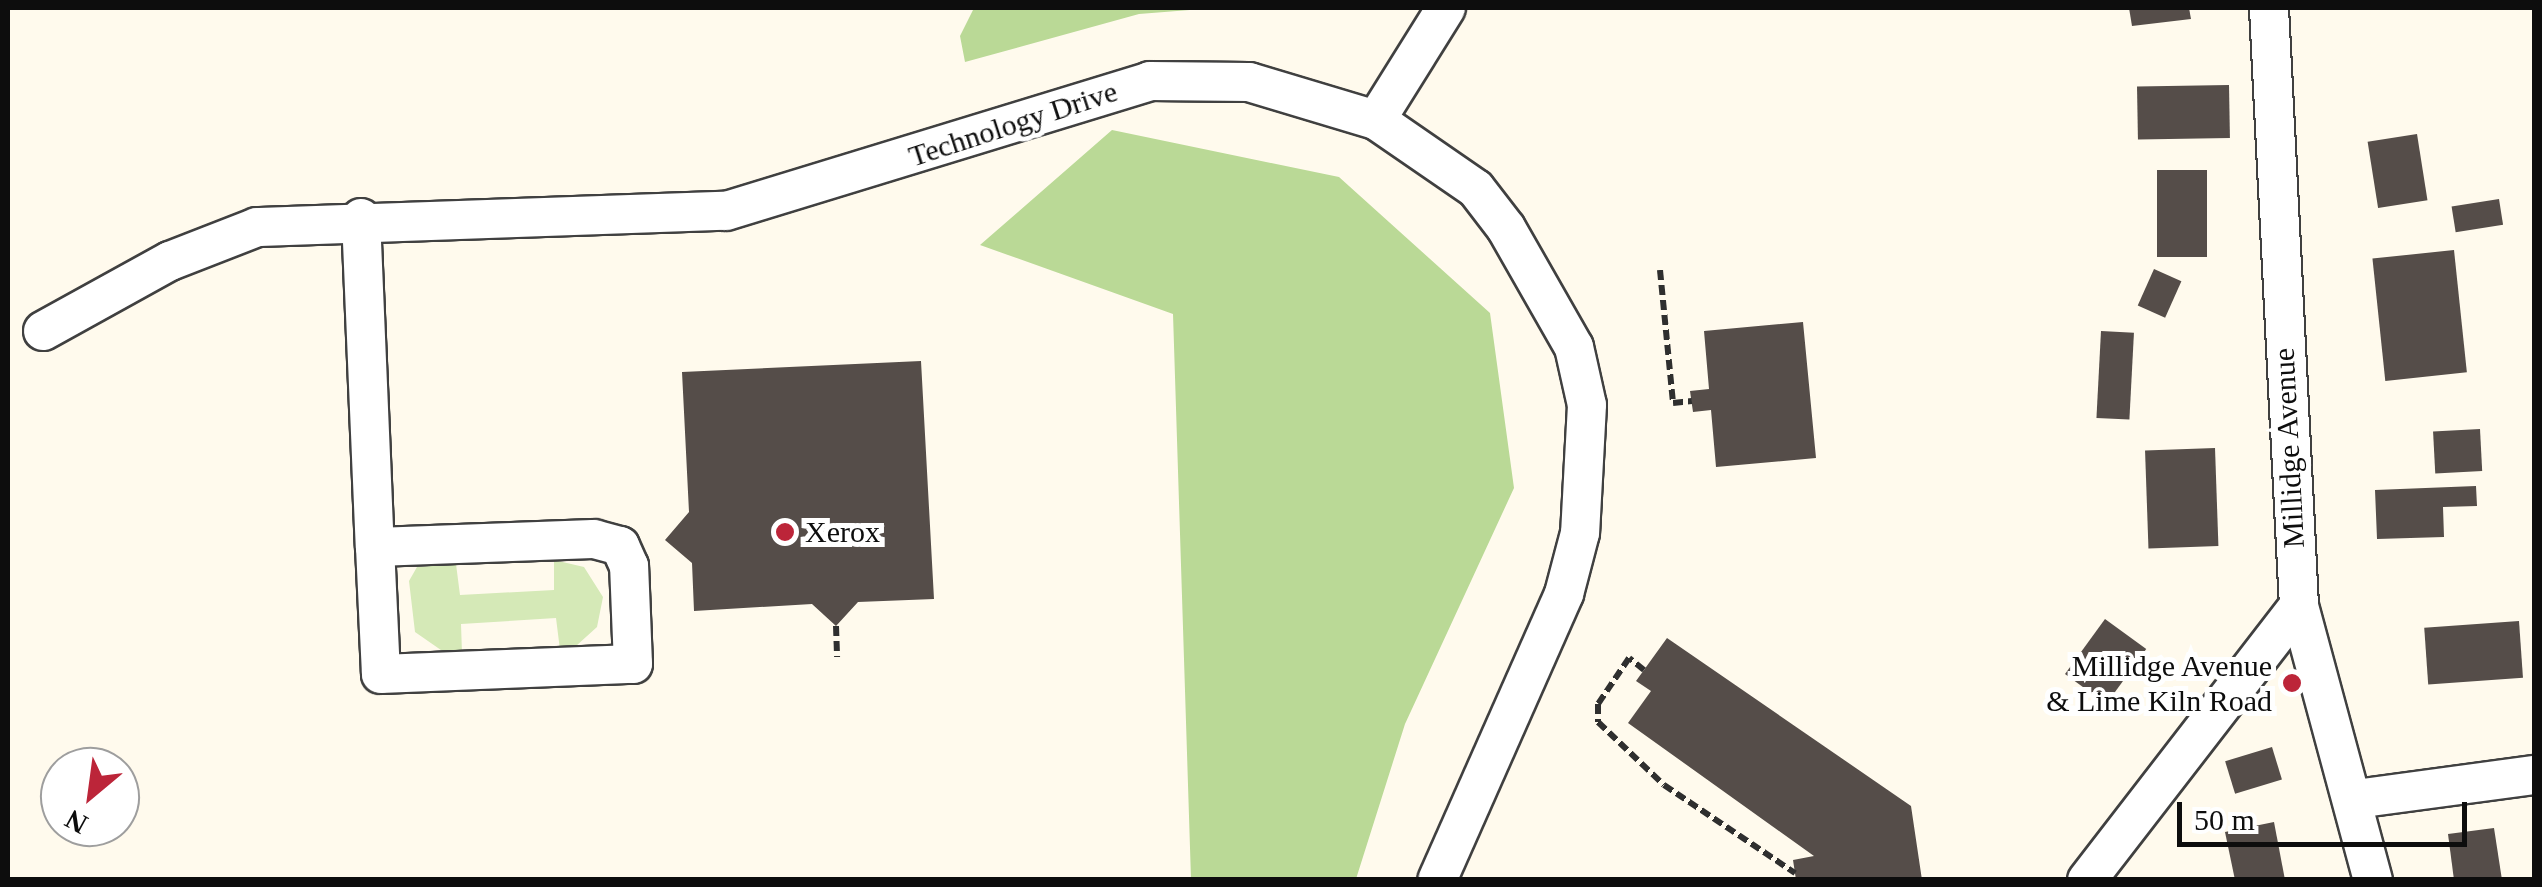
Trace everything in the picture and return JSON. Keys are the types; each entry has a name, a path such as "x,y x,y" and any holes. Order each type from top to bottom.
{"street":[{"path":"1376,120 1446,8"},
{"name":"Millidge Avenue","path":"2270,8 2299,606 2356,799 2373,880"},
{"name":"Technology Drive","path":"43,331 219,238 361,218 726,211 1150,81 1249,82 1376,120 1476,190 1506,228 1547,288 1587,405 1580,533 1564,594 1437,880"},
{"path":"361,218 375,547 381,674 633,664 629,566 620,546 594,538 375,547"},
{"path":"2087,880 2299,606"},
{"path":"2356,799 2534,775"}],"path":[{"path":"1660,270 1672,403 1692,401"},
{"path":"836,626 837,657"},
{"path":"1644,670 1629,658 1598,704 1598,722 1664,785 1795,873"}],"green space":[{"path":"974,8 1215,8 1139,14 965,62 960,36"},
{"path":"1112,130 1339,177 1490,313 1514,488 1405,724 1356,879 1191,879 1173,314 980,245"},
{"path":"554,560 584,567 603,597 597,627 576,646 560,650 556,618 461,624 462,653 451,657 415,632 409,581 417,567 456,564 460,595 554,590"}],"building":[{"path":"2129,8 2189,8 2191,19 2132,26"},
{"path":"2229,85 2230,138 2138,140 2137,87"},
{"path":"2417,134 2427,200 2378,208 2368,142"},
{"path":"2157,170 2207,170 2207,257 2157,257"},
{"path":"2499,199 2503,225 2456,232 2452,207"},
{"path":"2454,250 2467,372 2385,381 2372,259"},
{"path":"2154,269 2181,281 2165,318 2138,306"},
{"path":"1803,322 1816,458 1716,467 1711,410 1693,412 1690,391 1709,389 1704,331"},
{"path":"2101,331 2134,333 2129,420 2096,418"},
{"path":"921,361 934,599 858,602 836,626 812,604 694,611 692,563 665,540 689,512 682,372"},
{"path":"2480,429 2482,471 2435,473 2433,431"},
{"path":"2215,448 2218,546 2148,548 2145,450"},
{"path":"2476,486 2477,506 2443,507 2444,537 2377,539 2375,490"},
{"path":"2105,619 2146,649 2106,704 2065,674"},
{"path":"2519,621 2523,678 2428,684 2424,628"},
{"path":"1667,638 1911,806 1922,880 1796,880 1793,860 1814,856 1628,723 1651,691 1636,681"},
{"path":"2272,747 2282,780 2235,794 2225,761"},
{"path":"2274,822 2285,880 2235,880 2225,832"},
{"path":"2494,828 2502,880 2454,880 2448,834"}],"place":[{"name":"Xerox","path":"785,532"},
{"name":"Millidge Avenue & Lime Kiln Road","path":"2292,683"}]}
